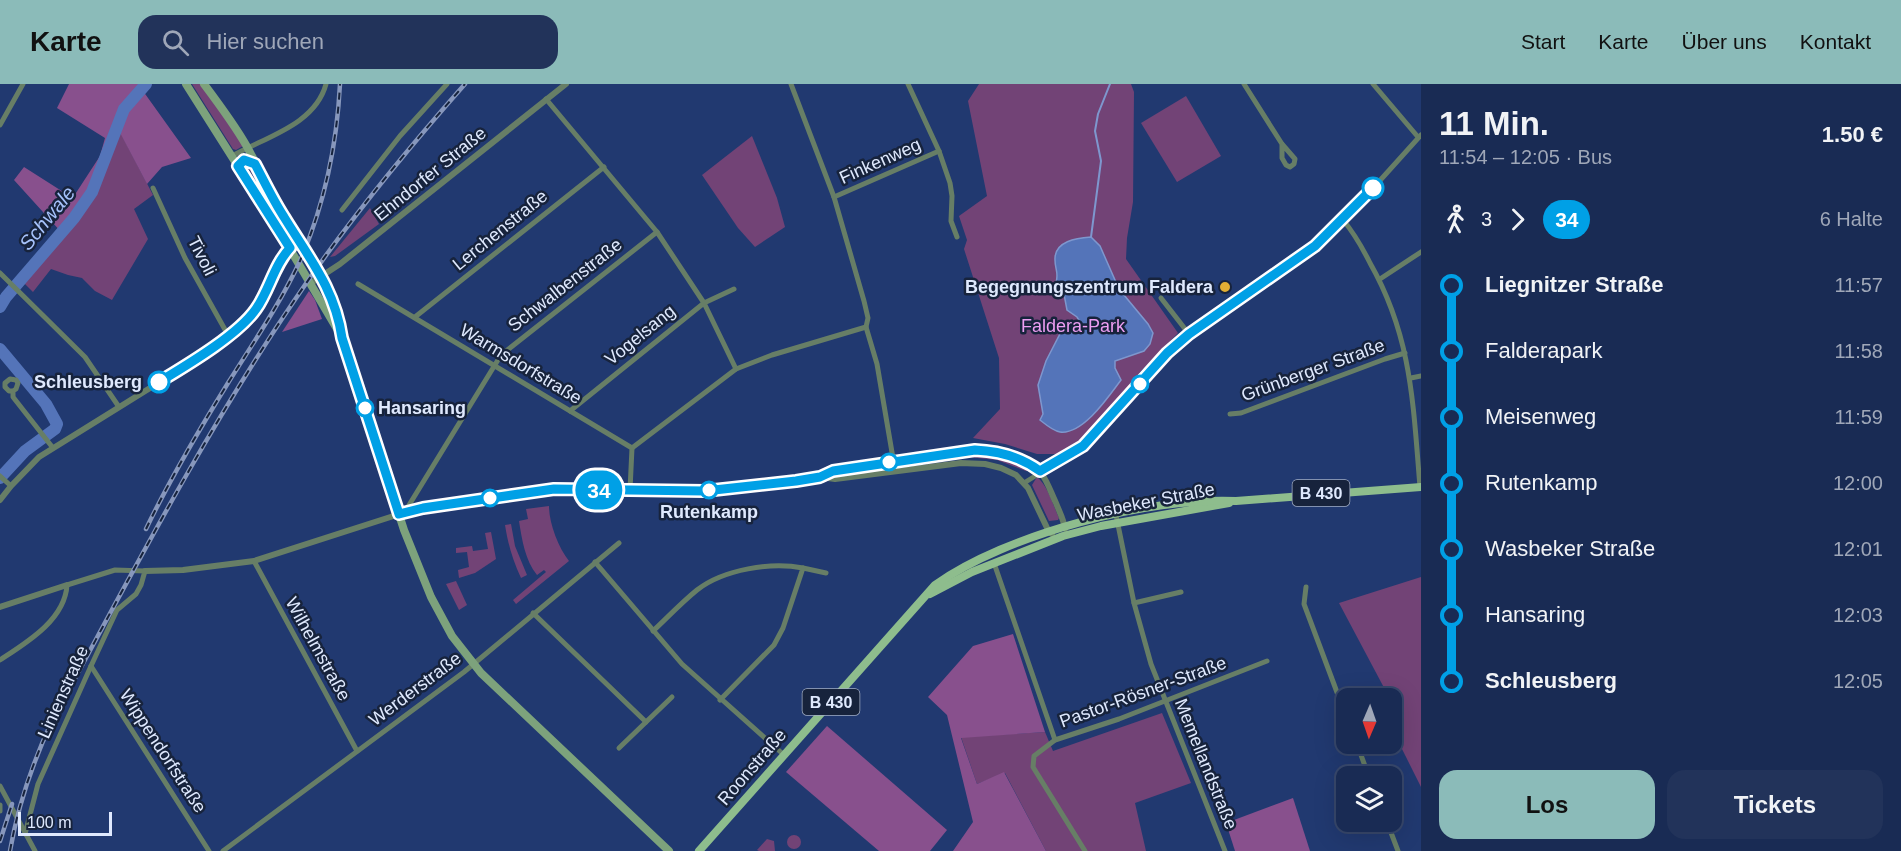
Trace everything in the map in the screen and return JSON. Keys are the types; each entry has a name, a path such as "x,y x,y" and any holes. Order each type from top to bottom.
{"main road":[{"path":"186,84 290,248 342,338"},
{"path":"204,84 248,147 283,216 321,276 339,317 342,338 399,514 439,613 452,636 474,664 669,851"},
{"name":"Wasbeker Straße","path":"1062,534 1117,519 1212,500 1236,501 1420,487"},
{"name":"Roonstraße","path":"699,851 935,585 977,560 1049,532 1062,534"},
{"name":"Roonstraße","path":"925,597 972,572 1062,534"}],"street":[{"path":"0,125 23,84"},
{"path":"232,156 307,115 320,101 326,84"},
{"path":"342,210 400,136 447,84"},
{"name":"Ehndorfer Straße","path":"311,283 355,252 566,84"},
{"path":"791,84 834,198 864,301 868,318 866,327 877,364 895,470"},
{"path":"908,84 939,151 950,183 951,221 957,237"},
{"path":"1244,84 1282,144"},
{"path":"0,607 115,570 145,572 183,570 254,561 423,508 554,489 705,491 820,477 835,479 961,463 985,464 1008,472 1024,483 1083,446 1167,353 1189,334 1301,257 1343,220 1420,136 1373,84"},
{"path":"546,99 657,232 704,303 736,369"},
{"name":"Finkenweg","path":"834,198 939,151"},
{"path":"238,166 244,160 255,164"},
{"name":"Lerchenstraße","path":"415,317 604,167"},
{"name":"Tivoli","path":"153,188 185,258 228,336"},
{"path":"1343,220 1353,231 1380,279 1395,314 1411,378 1420,487"},
{"name":"Schwalbenstraße","path":"399,514 405,510 501,355 657,232"},
{"path":"0,500 34,461 179,370 248,319 257,308 290,248"},
{"path":"1380,279 1421,252"},
{"path":"0,273 85,357 120,407"},
{"name":"Warmsdorfstraße","path":"358,284 632,448"},
{"name":"Vogelsang","path":"570,411 704,303 734,289"},
{"path":"1161,298 1189,334"},
{"path":"630,490 632,448 736,369 772,355 866,327"},
{"name":"Grünberger Straße","path":"1230,414 1241,413 1405,353"},
{"path":"1411,378 1421,376"},
{"path":"13,391 13,397 44,433 53,448"},
{"path":"820,477 833,471 959,452 991,451 1010,455 1040,471"},
{"name":"Wasbeker Straße","path":"1024,483 1049,532 1062,534 1048,485 1040,471"},
{"path":"2,478 11,486"},
{"name":"Memellandstraße","path":"1117,519 1134,603 1151,664 1224,851"},
{"name":"Werderstraße","path":"223,851 474,664 619,543"},
{"name":"Wilhelmstraße","path":"254,561 357,751"},
{"path":"595,562 682,664 784,755"},
{"path":"994,562 1055,740"},
{"path":"653,631 697,590 709,582 754,567 786,565 826,573"},
{"path":"720,700 774,645 783,628 803,568"},
{"name":"Linienstraße","path":"25,834 38,784 91,666 117,610 136,594 145,572"},
{"path":"0,660 46,625 61,605 66,595 67,585"},
{"path":"1306,587 1304,604 1336,690"},
{"path":"1134,603 1181,592"},
{"path":"533,613 646,722"},
{"name":"Pastor-Rösner-Straße","path":"1085,851 1033,767 1034,756 1055,740 1165,701 1267,661"},
{"name":"Wippendorfstraße","path":"91,666 209,851"},
{"path":"619,748 672,697"},
{"path":"0,786 35,851"},
{"path":"0,805 0,811"},
{"path":"1391,832 1398,851"}],"green space":[{"path":"192,84 200,84 219,108 243,146 236,150 233,149"},
{"name":"Faldera-Park","path":"979,84 1131,84 1134,92 1133,202 1126,259 1178,333 1140,372 1111,412 1080,440 1057,454 1037,454 1005,444 973,438 1000,409 999,358 964,249 967,240 959,216 987,196 968,101"},
{"path":"1186,96 1221,156 1177,182 1141,123"},
{"path":"117,126 153,195 134,209 148,239 112,300 95,291 82,278 51,269 33,292 21,280 74,218 92,192"},
{"path":"752,136 777,198 785,227 755,247 738,228 702,175"},
{"path":"246,164 253,166 276,211 291,234 289,235"},
{"path":"370,208 379,224 335,256 330,257"},
{"path":"969,453 1002,456 1032,469 1026,471 997,460 968,457 917,463 917,460"},
{"path":"1037,477 1047,490 1058,520 1049,521 1032,485"},
{"path":"549,506 555,535 569,561 516,604 513,600 546,572 544,570 537,575 530,563 519,521 528,519 526,509"},
{"path":"511,524 515,546 527,575 521,578 506,532 505,525"},
{"path":"491,532 496,559 475,573 459,578 458,570 469,567 467,552 456,553 456,548 472,546 473,551 488,549 485,533"},
{"path":"1421,577 1421,787 1402,749 1402,688 1384,688 1339,603"},
{"path":"456,581 467,605 459,610 446,584"},
{"path":"1162,713 1191,783 1135,803 1146,851 1046,851 1005,773 977,784 961,737 1045,732 1053,751"},
{"path":"794,835 799,837 801,842 799,847 794,849 789,847 787,842 789,837"},
{"path":"767,839 774,841 775,851 757,850"}],"shaded area":[{"path":"69,84 138,84 191,158 162,167 147,184 117,127 92,192 62,233 14,180 24,167 68,195 74,196 100,156 105,138 57,108"},
{"path":"309,291 322,319 282,332"},
{"path":"1013,634 1045,732 961,738 977,784 1004,772 1046,851 953,851 973,822 947,715 928,697 973,646"},
{"path":"827,726 947,830 930,851 879,851 786,772"},
{"path":"1293,798 1310,851 1235,851 1226,823"}],"water":[{"path":"1091,237 1100,246 1119,289 1153,333 1150,344 1144,351 1115,361 1115,368 1121,380 1095,413 1078,427 1060,432 1040,420 1043,414 1038,385 1046,361 1063,328 1080,322 1067,310 1064,294 1056,283 1056,254 1058,249 1067,242"}],"waterway":[{"name":"Schwale","path":"0,307 74,218 92,192 124,109 146,84"},
{"path":"1091,237 1101,161 1095,131 1098,114 1110,84"},
{"path":"0,349 46,404 57,424 55,429 25,451 0,478"}],"railway":[{"path":"146,529 185,455 275,308 300,261 316,218 328,174 336,129 340,84"},
{"path":"10,851 26,785 52,721 198,455 294,301 354,217 465,84"},
{"path":"0,841 12,804"}],"bus line":[{"name":"34","path":"159,382 210,349 248,319 257,308 286,251 290,248 238,166 244,160 249,160 255,164 283,216 319,272 332,297 339,317 342,338 399,514 423,508 554,489 705,491 750,487 820,477 833,471 975,450 1010,455 1040,471 1083,446 1167,353 1189,334 1315,246 1373,188"}],"place":[{"name":"Begegnungszentrum Faldera","path":"1225,287"},
{"name":"Schleusberg","path":"159,382"},
{"name":"Hansaring","path":"365,408"},
{"name":"Rutenkamp","path":"709,490"}]}
